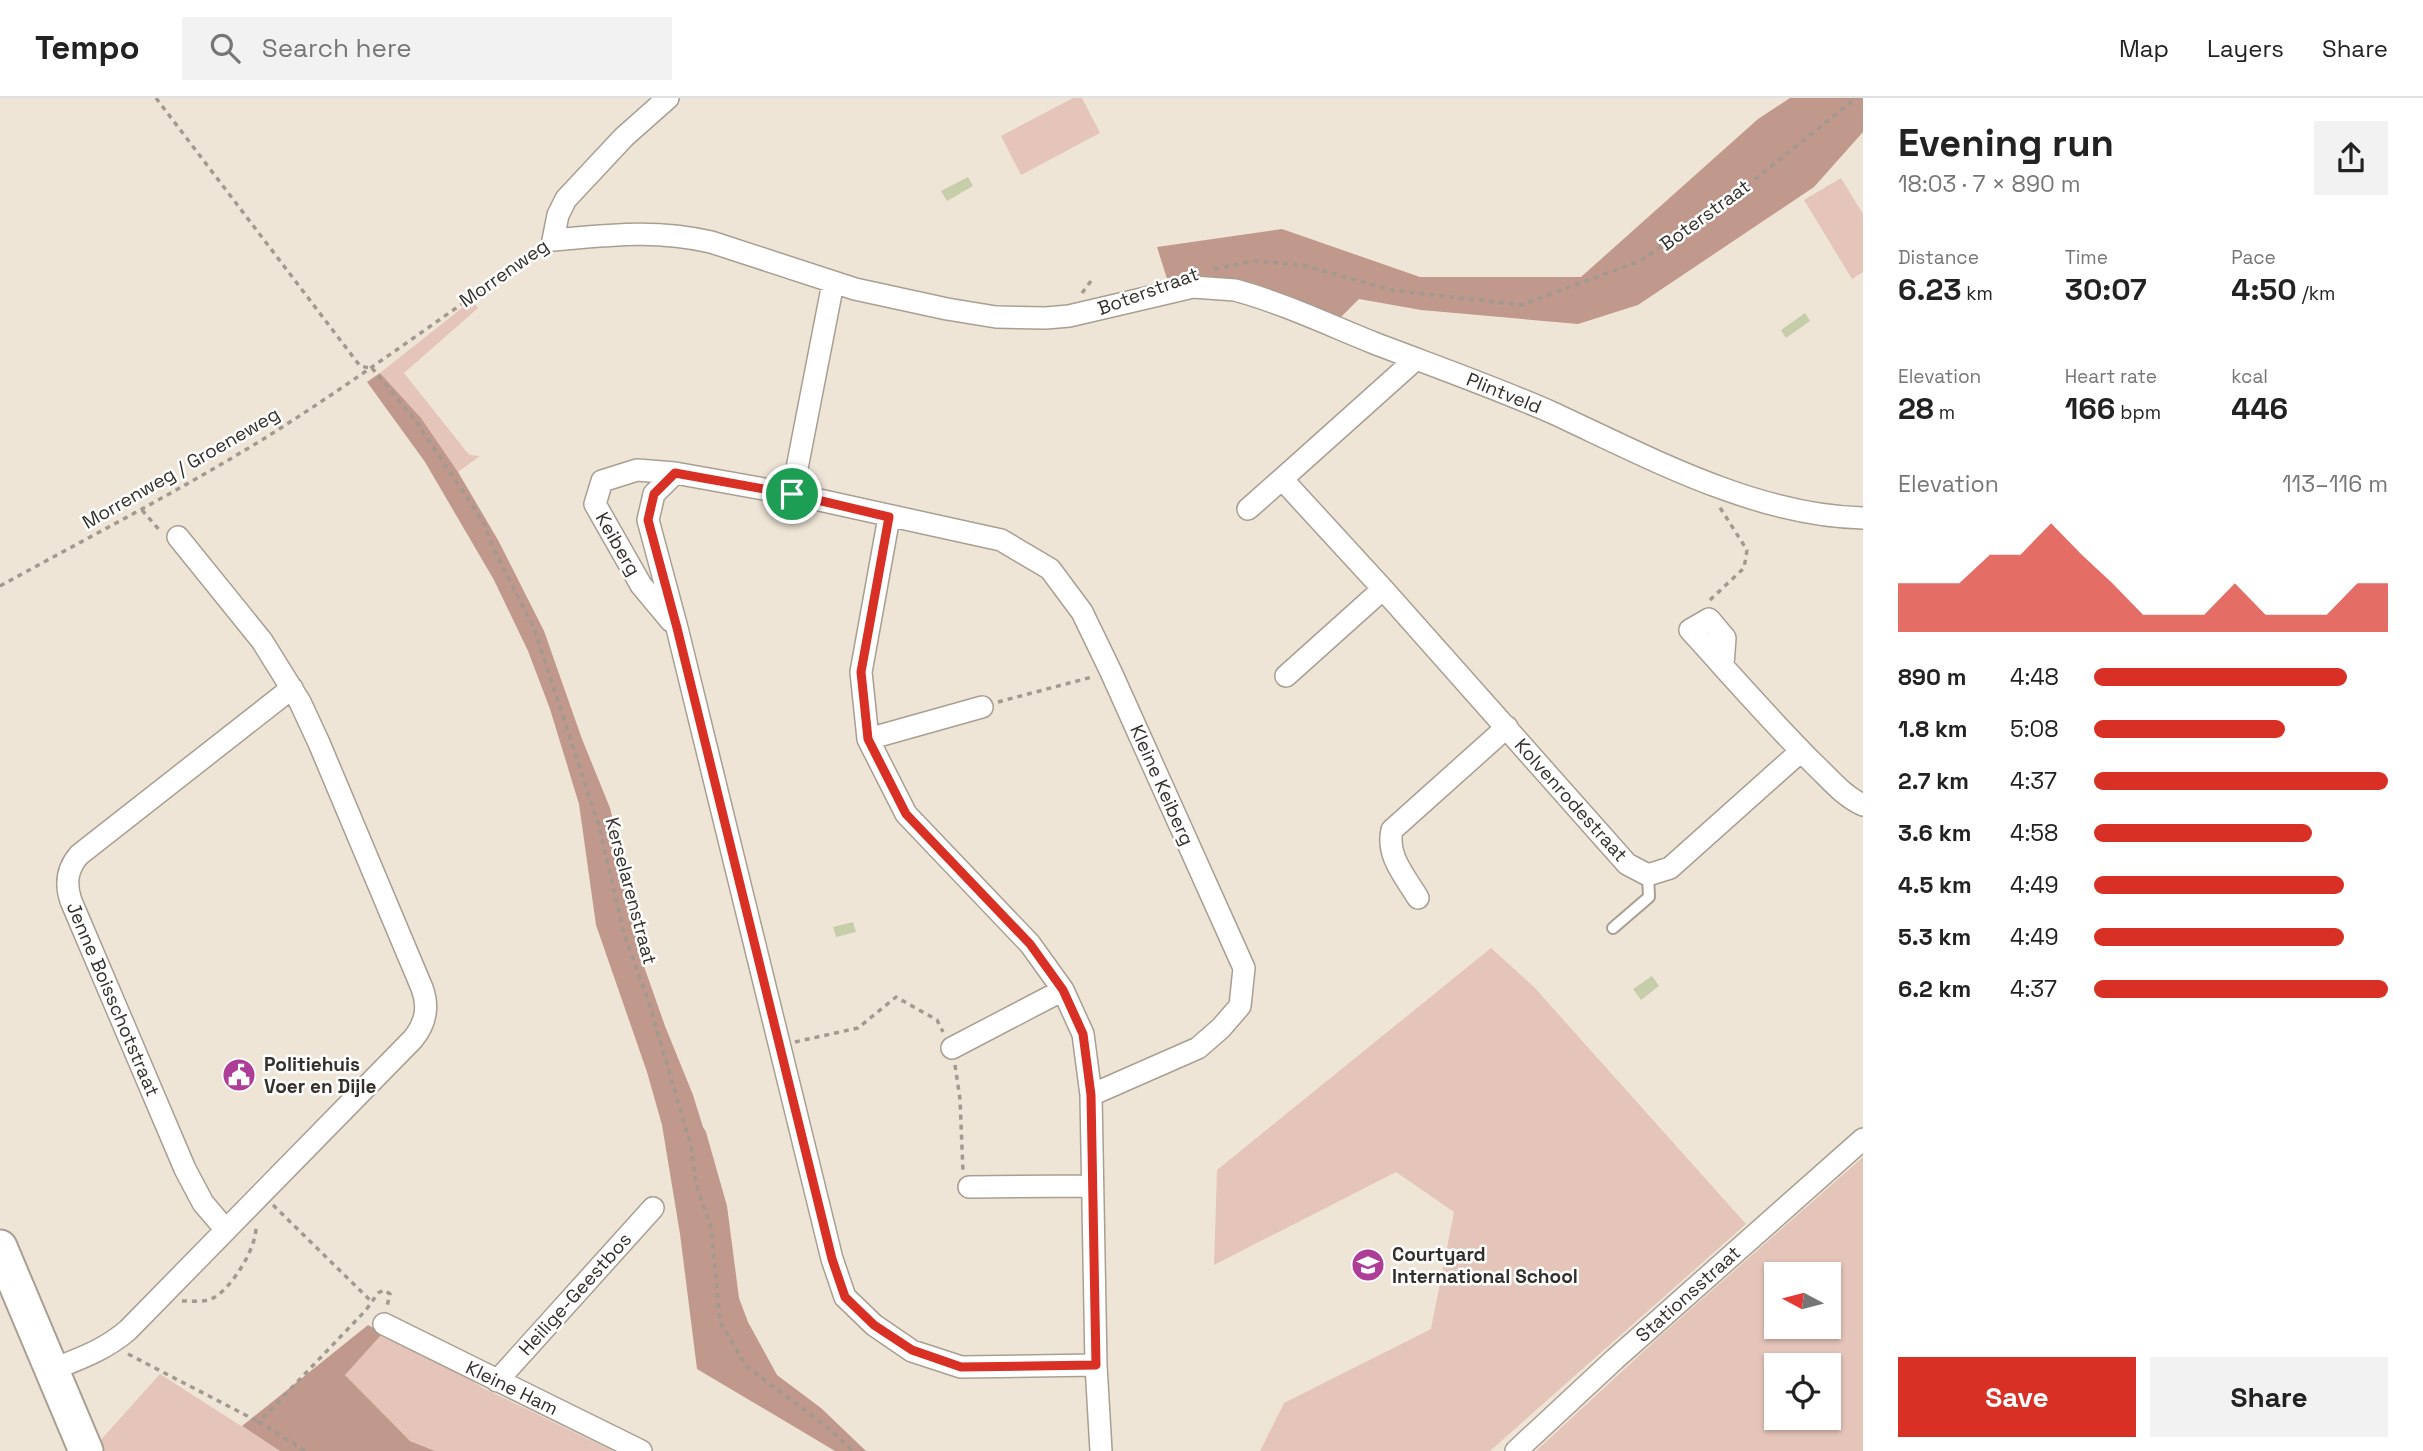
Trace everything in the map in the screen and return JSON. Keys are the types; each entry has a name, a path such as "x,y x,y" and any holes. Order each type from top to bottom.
{"main road":[{"path":"0,1247 86,1451"}],"street":[{"name":"Morrenweg","path":"553,240 558,215 566,199 624,137 668,98"},
{"name":"Boterstraat","path":"553,240 630,233 690,237 775,262 833,283 947,309 1024,319 1069,316 1141,298"},
{"path":"792,494 833,283"},
{"name":"Plintveld","path":"1141,298 1193,288 1235,290 1504,392 1706,481 1799,512 1863,519"},
{"path":"1248,509 1416,359"},
{"name":"Keiberg","path":"677,628 641,585 595,504 602,481 637,470 675,473 792,494 889,517"},
{"name":"Keiberg","path":"675,473 654,494 648,520 832,1259 845,1297 874,1325 912,1350 961,1367 1096,1365"},
{"name":"Kolvenrodestraat","path":"1282,479 1627,864 1648,874 1670,868 1801,751"},
{"path":"889,517 861,672 868,739 906,814 1030,944 1063,990 1083,1034 1091,1095 1096,1365 1101,1451"},
{"name":"Kleine Keiberg","path":"889,517 1001,540 1050,569 1082,612 1244,968 1240,1006 1221,1028 1198,1048 1091,1095"},
{"path":"51,1370 98,1352 115,1342 413,1038 423,1025 426,1012 426,997 319,743 292,688 262,641 178,537"},
{"path":"1286,676 1383,589"},
{"path":"1701,624 1690,630 1801,751 1849,799 1863,805"},
{"name":"Jenne Boisschotstraat","path":"226,1230 203,1203 185,1169 71,901 68,876 79,855 292,688"},
{"path":"868,739 982,707"},
{"name":"Kolvenrodestraat","path":"1418,898 1392,856 1388,843 1391,830 1507,727"},
{"path":"952,1048 1063,990"},
{"name":"Stationsstraat","path":"1516,1451 1615,1359 1863,1139"},
{"path":"969,1187 1092,1186"},
{"name":"Heilige-Geestbos","path":"496,1381 653,1208"},
{"name":"Kleine Ham","path":"384,1324 641,1451"}],"lane":[{"path":"1614,928 1649,897 1648,874"}],"path":[{"name":"Kerselarenstraat","path":"156,98 360,366 372,368 415,420 484,523 492,546 534,628 599,826 624,934 649,1003 691,1146 696,1185 711,1227 720,1322 746,1366 827,1427 853,1451"},
{"name":"Boterstraat","path":"1205,271 1254,261 1302,265 1391,290 1521,304 1640,261 1739,192 1856,98"},
{"name":"Morrenweg","path":"372,368 553,240"},
{"name":"Morrenweg / Groeneweg","path":"0,586 142,510 266,437 372,368"},
{"path":"1701,624 1703,606 1744,569 1747,550 1706,481"},
{"path":"142,510 164,536 178,537"},
{"path":"982,707 1111,672"},
{"path":"779,1045 858,1028 896,997 937,1020 952,1048 960,1099 962,1168 969,1187"},
{"path":"261,1194 372,1301"},
{"path":"260,1422 378,1293 384,1290 389,1292 390,1297 384,1324"},
{"path":"115,1342 129,1354 260,1422 305,1451"}],"shaded area":[{"path":"1073,98 1082,98 1100,133 1021,175 1001,136"},
{"path":"1790,98 1863,98 1863,132 1814,187 1638,305 1578,324 1421,310 1359,299 1336,322 1169,285 1157,247 1282,229 1420,277 1581,277 1758,119"},
{"path":"968,177 973,186 947,201 941,191"},
{"path":"1841,178 1863,214 1863,272 1852,279 1804,200"},
{"path":"472,300 478,308 404,373 466,451 470,455 480,456 458,472 421,418 380,373"},
{"path":"1805,313 1810,321 1786,338 1781,330"},
{"path":"380,373 421,418 458,472 498,540 544,631 582,739 610,808 627,878 640,955 706,1132 727,1206 739,1298 748,1322 777,1375 821,1408 866,1451 835,1451 697,1369 680,1234 662,1125 647,1072 596,925 579,804 550,709 528,651 494,580 425,462 367,382"},
{"path":"853,922 856,932 836,937 833,927"},
{"path":"1491,948 1534,987 1746,1224 1490,1451 1260,1451 1284,1403 1431,1329 1454,1212 1396,1172 1214,1265 1217,1170"},
{"path":"1652,976 1659,986 1641,1000 1633,989"},
{"path":"1863,1157 1863,1451 1536,1451 1657,1339"},
{"path":"368,1325 383,1333 345,1375 410,1441 435,1451 280,1451 242,1426"},
{"path":"383,1333 447,1365 483,1388 613,1451 435,1451 410,1441 345,1375"},
{"path":"160,1374 280,1451 102,1451 98,1443"}],"place":[{"name":"Politiehuis Voer en Dijle","path":"239,1075"},
{"name":"Courtyard International School","path":"1368,1265"}],"route":[{"path":"675,473 792,494 889,517 861,672 868,739 906,814 1030,944 1063,990 1083,1034 1091,1095 1096,1365 961,1367 912,1350 874,1325 845,1297 832,1259 648,520 654,494 675,473"}]}
